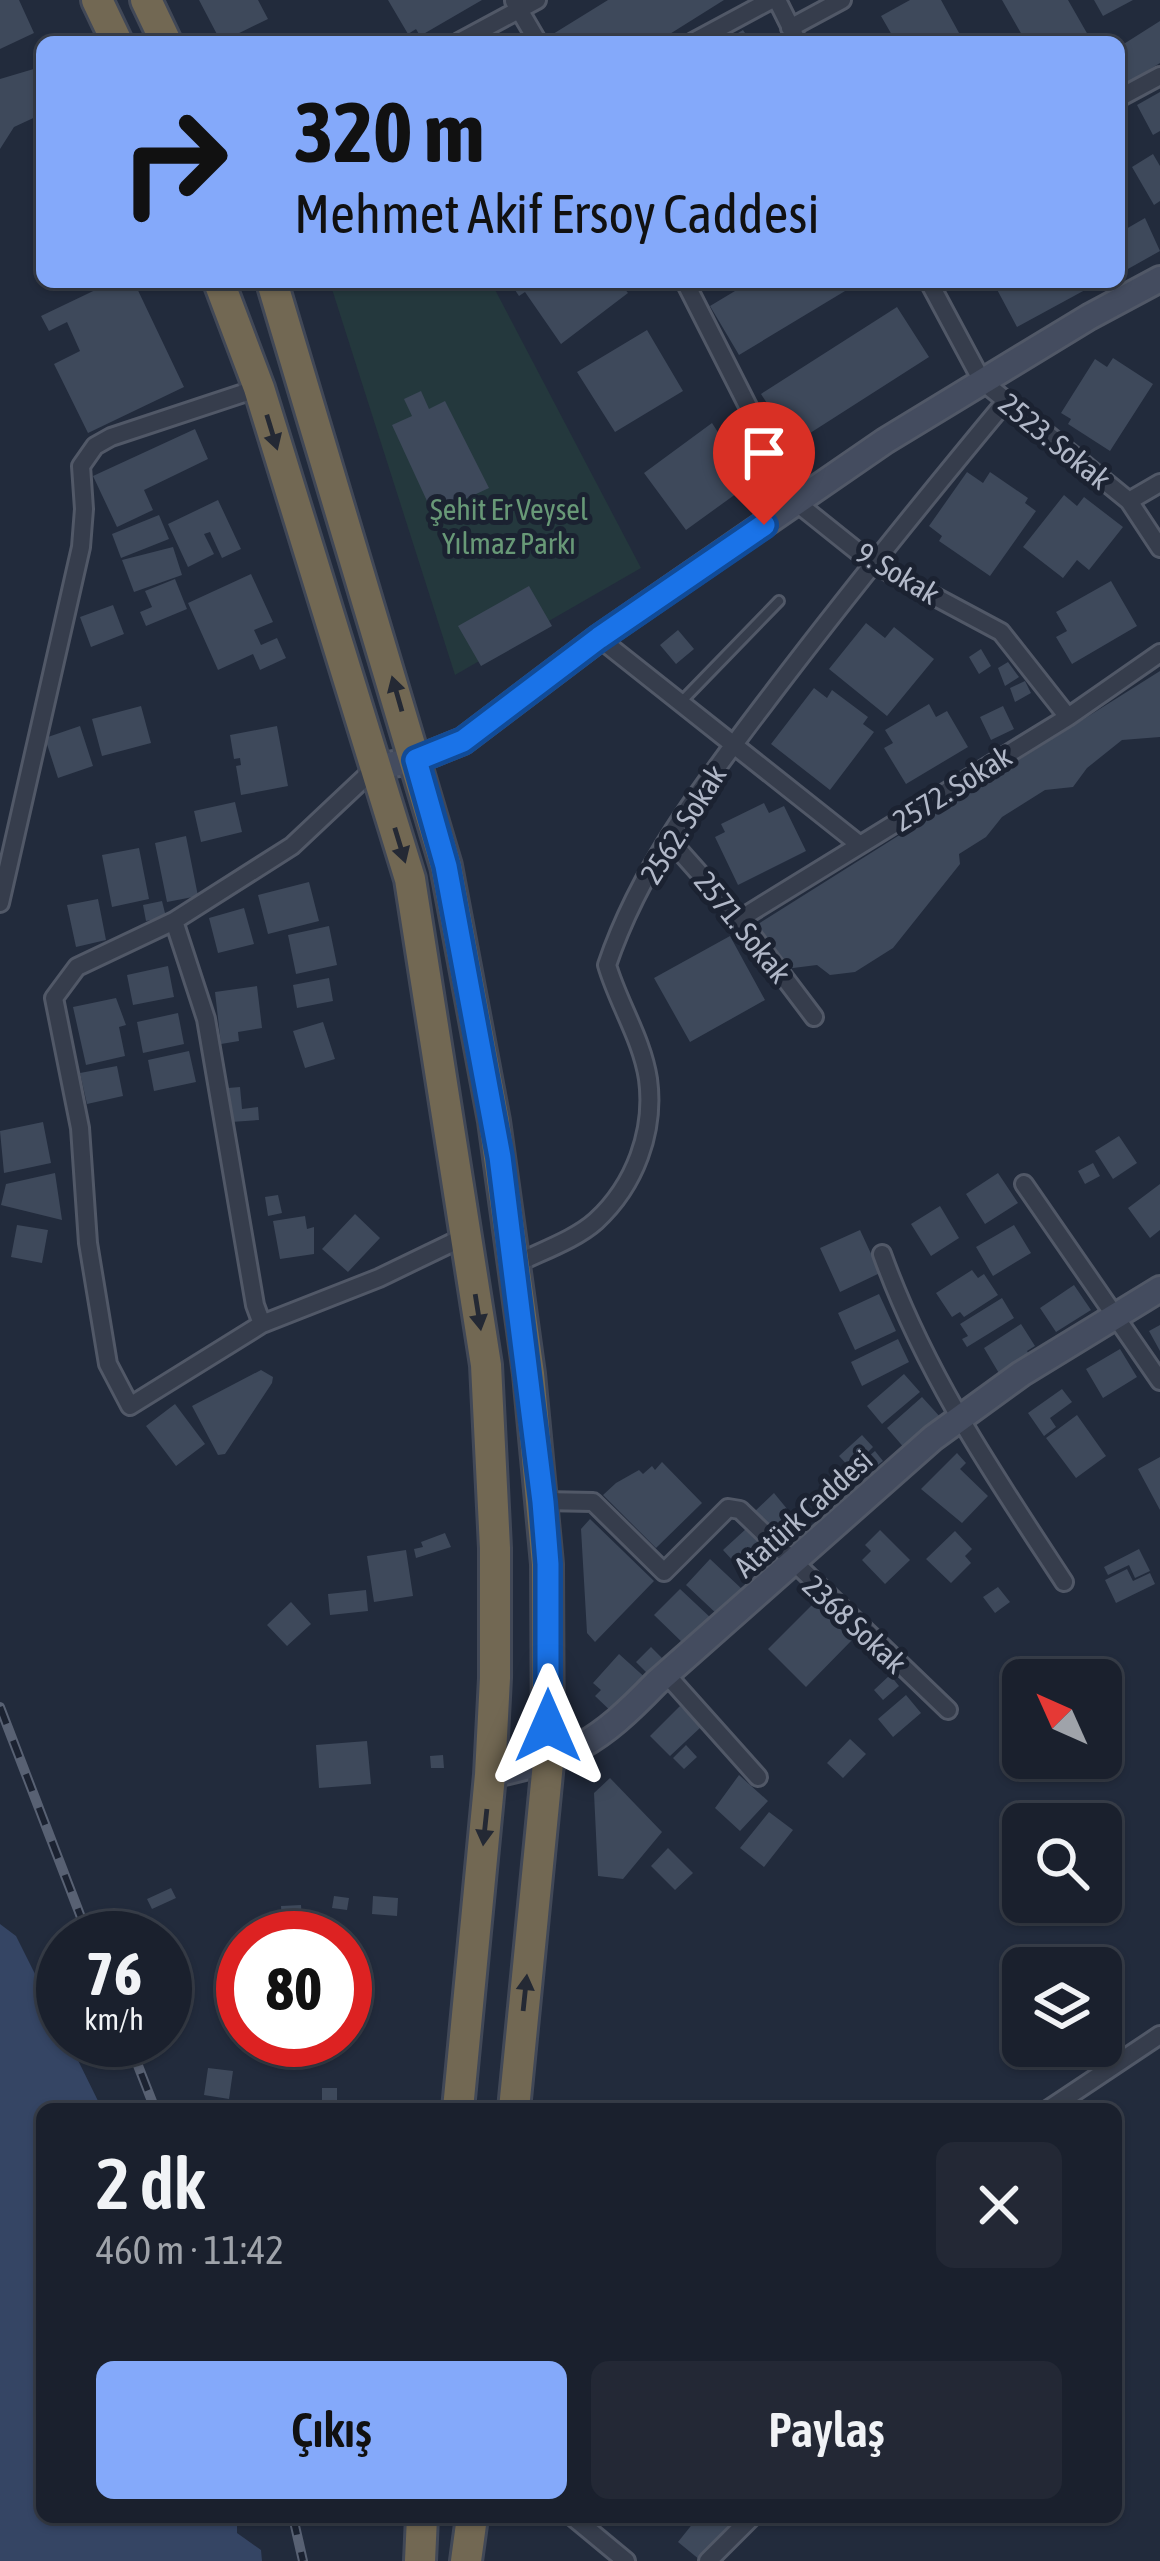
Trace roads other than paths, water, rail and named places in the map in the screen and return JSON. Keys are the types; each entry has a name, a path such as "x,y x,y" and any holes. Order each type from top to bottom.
{"highway":[{"path":"97,0 114,36"},
{"path":"146,0 163,36"},
{"path":"221,288 259,388 410,879 486,1365 495,1548 495,1678 459,2103"},
{"path":"274,288 446,866 494,1121 514,1264 548,1564 548,1763 515,2103"},
{"path":"420,2561 422,2523"},
{"path":"466,2561 471,2523"}],"street":[{"path":"469,36 516,5 537,0"},
{"path":"705,36 774,0 794,35 842,0"},
{"path":"516,5 534,36"},
{"path":"1125,95 1160,76"},
{"path":"466,1236 379,1278 262,1324 130,1406 108,1364 88,1244 80,1128 55,998 76,967 174,921 292,845 377,766 416,760 463,741 599,638 884,441 1160,278"},
{"name":"9. Sokak","path":"689,288 797,503 872,563 1001,632 1068,717"},
{"path":"932,288 982,381"},
{"name":"2523. Sokak","path":"982,381 1129,501 1160,548"},
{"path":"0,903 81,547 81,466 88,453 111,437 259,388"},
{"name":"2562. Sokak","path":"514,1264 593,1224 623,1189 644,1147 648,1079 607,965 618,931 691,800 872,563 1006,401"},
{"name":"2523. Sokak","path":"1129,501 1160,483"},
{"path":"599,638 860,845"},
{"name":"2572. Sokak","path":"740,919 1068,717 1160,653"},
{"name":"2571. Sokak","path":"669,839 740,919 814,1017"},
{"path":"174,921 206,1019 262,1324"},
{"path":"1024,1184 1160,1381"},
{"path":"882,1254 902,1309 957,1420 1064,1582"},
{"name":"Atatürk Caddesi","path":"490,1775 548,1763 586,1746 957,1420 1160,1289"},
{"name":"2368 Sokak","path":"543,1502 593,1502 664,1572 728,1508 740,1510 948,1710"},
{"path":"666,1674 758,1777"},
{"path":"1058,2103 1160,2035"},
{"path":"580,2523 626,2561"},
{"path":"708,2561 746,2523"}],"lane":[{"path":"679,704 779,601"}],"water":[{"path":"0,1924 16,1936 36,1976 36,2067 81,2067 99,2103 36,2103 36,2523 237,2523 237,2533 261,2550 262,2561 0,2561"}],"railway":[{"path":"0,1707 79,1911"},
{"path":"139,2067 153,2103"},
{"path":"294,2523 303,2561"}],"park label":[{"name":"Şehit Er Veysel Yılmaz Parkı","path":"509,526"}]}
